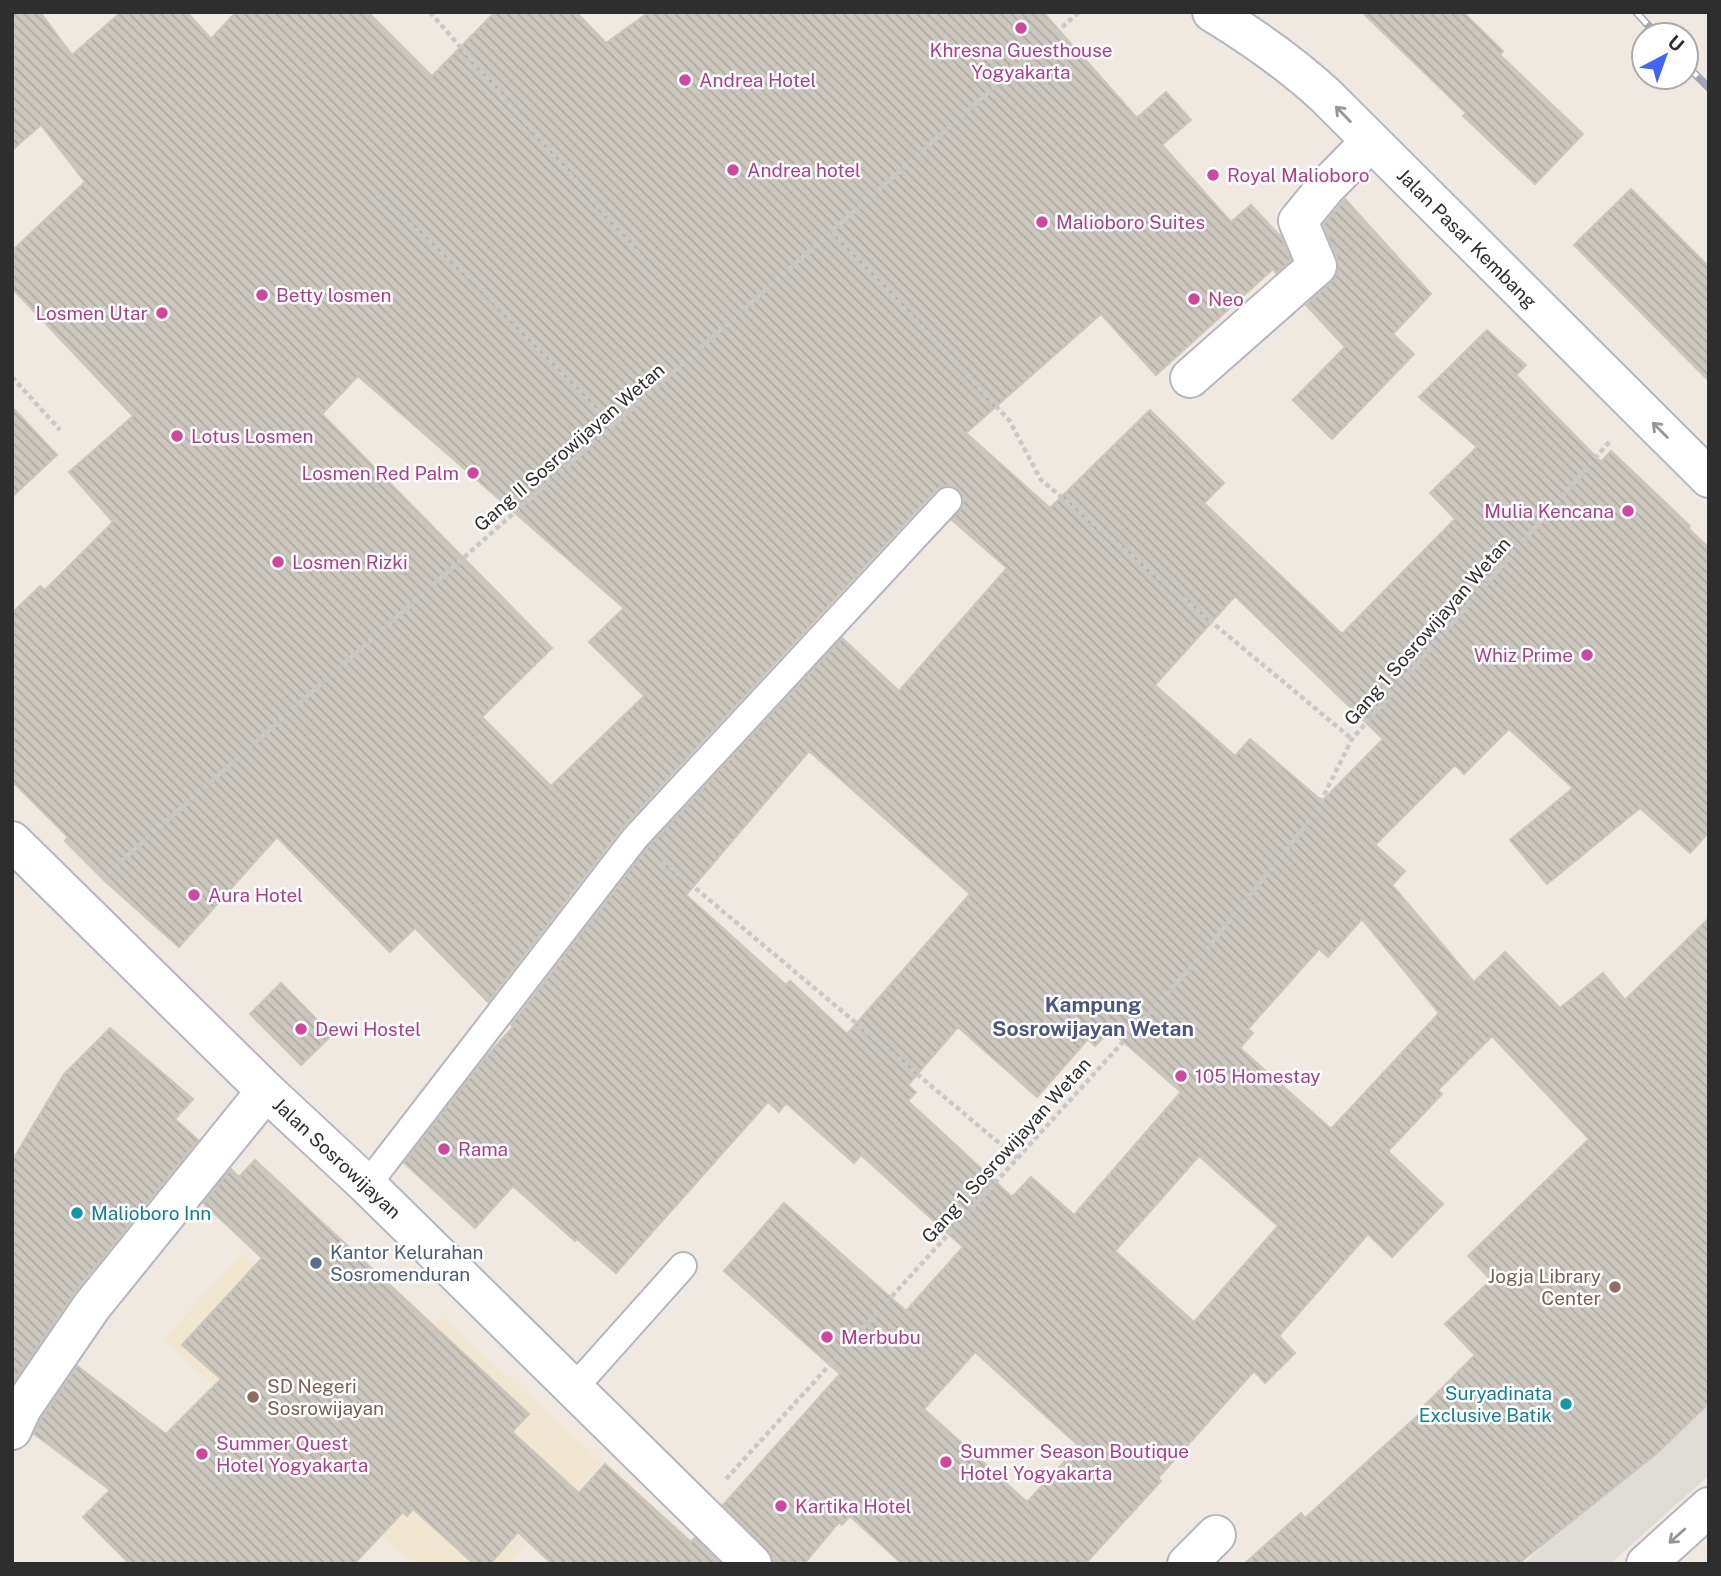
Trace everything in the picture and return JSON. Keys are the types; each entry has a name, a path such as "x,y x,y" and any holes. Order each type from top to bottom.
{"street":[{"name":"Jalan Pasar Kembang","path":"1212,12 1294,67 1709,478"},
{"path":"1190,378 1317,266 1297,221 1370,142"},
{"name":"Jalan Sosrowijayan","path":"12,841 752,1564"},
{"path":"12,1430 22,1408 92,1306 266,1091"},
{"path":"1646,1564 1709,1507"},
{"path":"1187,1564 1216,1535"}],"lane":[{"path":"367,1185 635,838 948,501"},
{"path":"574,1388 683,1266"}],"path":[{"path":"430,12 659,277"},
{"name":"Gang II Sosrowijayan Wetan","path":"76,901 614,427 1079,12"},
{"path":"377,195 475,282 614,427"},
{"path":"833,232 1009,420 1041,480 1352,739"},
{"path":"12,377 60,430"},
{"name":"Gang 1 Sosrowijayan Wetan","path":"697,1511 1202,955 1314,815 1352,739 1638,409"},
{"path":"635,838 1017,1158"}],"shaded area":[{"path":"241,1253 383,1381 442,1317 602,1462 510,1564 490,1564 565,1480 514,1435 474,1564 412,1564 163,1340","holes":["251,1270 222,1381 182,1344","439,1331 528,1414 395,1379"]},
{"path":"1709,1395 1709,1475 1610,1564 1523,1564"}],"building":[{"path":"12,12 40,12 72,55 121,12 187,12 211,39 236,12 368,12 432,76 495,12 576,12 606,43 649,12 1043,12 1137,118 1166,92 1191,120 1162,145 1231,222 1251,205 1281,237 1291,260 1276,273 1273,269 1156,375 1101,314 966,433 1050,508 1150,410 1224,483 1204,503 1342,634 1455,519 1430,493 1477,447 1419,397 1487,330 1526,365 1516,375 1601,462 1611,451 1690,526 1688,528 1709,548 1709,832 1690,853 1640,808 1547,884 1510,840 1573,788 1509,729 1464,774 1455,765 1375,845 1405,871 1392,885 1474,982 1505,952 1560,1008 1603,973 1625,1000 1709,918 1709,1403 1656,1454 1518,1564 1244,1564 1301,1513 1305,1518 1425,1409 1423,1407 1475,1355 1445,1324 1491,1280 1468,1256 1589,1139 1492,1036 1438,1090 1442,1094 1388,1151 1443,1204 1392,1257 1368,1234 1279,1336 1295,1353 1265,1383 1254,1371 1158,1478 1161,1481 1085,1564 902,1564 850,1516 842,1525 839,1522 804,1564 773,1564 773,1558 767,1548 723,1505 840,1374 724,1271 784,1203 906,1311 963,1247 861,1155 854,1163 786,1103 779,1112 768,1102 616,1273 513,1186 475,1228 404,1163 485,1058 513,1027 511,1025 647,848 842,638 899,691 1007,568 952,520 963,505 959,490 943,486 936,490 623,827 488,1002 415,928 390,952 277,837 179,947 106,882 65,841 68,837 12,781 12,613 40,586 45,590 113,522 69,472 133,416 12,288 12,251 85,182 41,125 12,150","holes":["358,376 624,608 589,642 644,696 551,786 482,717 552,648 322,414","1235,596 1383,739 1322,801 1250,739 1235,756 1155,685","809,751 970,894 847,1034 790,981 786,985 686,895","1362,919 1439,1013 1331,1129 1240,1048 1253,1033 1248,1029 1319,949 1328,957","958,1027 1037,1097 1088,1039 1095,1046 1110,1030 1181,1092 1074,1215 1031,1177 1012,1197 908,1101 916,1092 908,1085","1199,1156 1278,1226 1194,1322 1115,1251","975,1352 1079,1446 1027,1502 924,1409"]},
{"path":"1362,12 1463,12 1503,51 1500,55 1583,134 1535,184 1463,116 1466,113"},
{"path":"1631,189 1709,267 1709,381 1574,245"},
{"path":"1345,199 1431,294 1393,334 1414,354 1332,439 1293,400 1345,347 1306,305 1338,272 1337,257 1323,225"},
{"path":"12,407 57,455 12,497"},
{"path":"281,983 332,1035 301,1065 250,1014"},
{"name":"Malioboro Inn","path":"110,1028 193,1099 175,1119 198,1140 75,1292 12,1384 12,1161 64,1074"},
{"path":"255,1160 529,1414 512,1432 579,1493 605,1464 691,1542 695,1538 721,1564 552,1564 518,1532 490,1564 474,1564 413,1509 407,1516 403,1512 354,1564 130,1564 83,1517 110,1490 34,1434 41,1419 77,1366 166,1434 221,1379 182,1345 262,1258 203,1203 231,1169 239,1177"}],"railway":[{"path":"1636,12 1644,21"},
{"path":"1700,79 1709,88"}],"place":[{"name":"Khresna Guesthouse Yogyakarta","path":"1021,28"},
{"name":"Andrea Hotel","path":"685,80"},
{"name":"Andrea hotel","path":"733,170"},
{"name":"Royal Malioboro","path":"1213,175"},
{"name":"Malioboro Suites","path":"1042,222"},
{"name":"Betty losmen","path":"262,295"},
{"name":"Neo","path":"1194,299"},
{"name":"Losmen Utar","path":"162,313"},
{"name":"Lotus Losmen","path":"177,436"},
{"name":"Losmen Red Palm","path":"473,473"},
{"name":"Mulia Kencana","path":"1628,511"},
{"name":"Losmen Rizki","path":"278,562"},
{"name":"Whiz Prime","path":"1587,655"},
{"name":"Aura Hotel","path":"194,895"},
{"name":"Dewi Hostel","path":"301,1029"},
{"name":"105 Homestay","path":"1181,1076"},
{"name":"Rama","path":"444,1149"},
{"name":"Malioboro Inn","path":"77,1213"},
{"name":"Kantor Kelurahan Sosromenduran","path":"316,1263"},
{"name":"Jogja Library Center","path":"1615,1287"},
{"name":"Merbubu","path":"827,1337"},
{"name":"SD Negeri Sosrowijayan","path":"253,1397"},
{"name":"Suryadinata Exclusive Batik","path":"1566,1404"},
{"name":"Summer Quest Hotel Yogyakarta","path":"202,1454"},
{"name":"Summer Season Boutique Hotel Yogyakarta","path":"946,1462"},
{"name":"Kartika Hotel","path":"781,1506"}],"district":[{"name":"Kampung Sosrowijayan Wetan","path":"1093,1017"}]}
